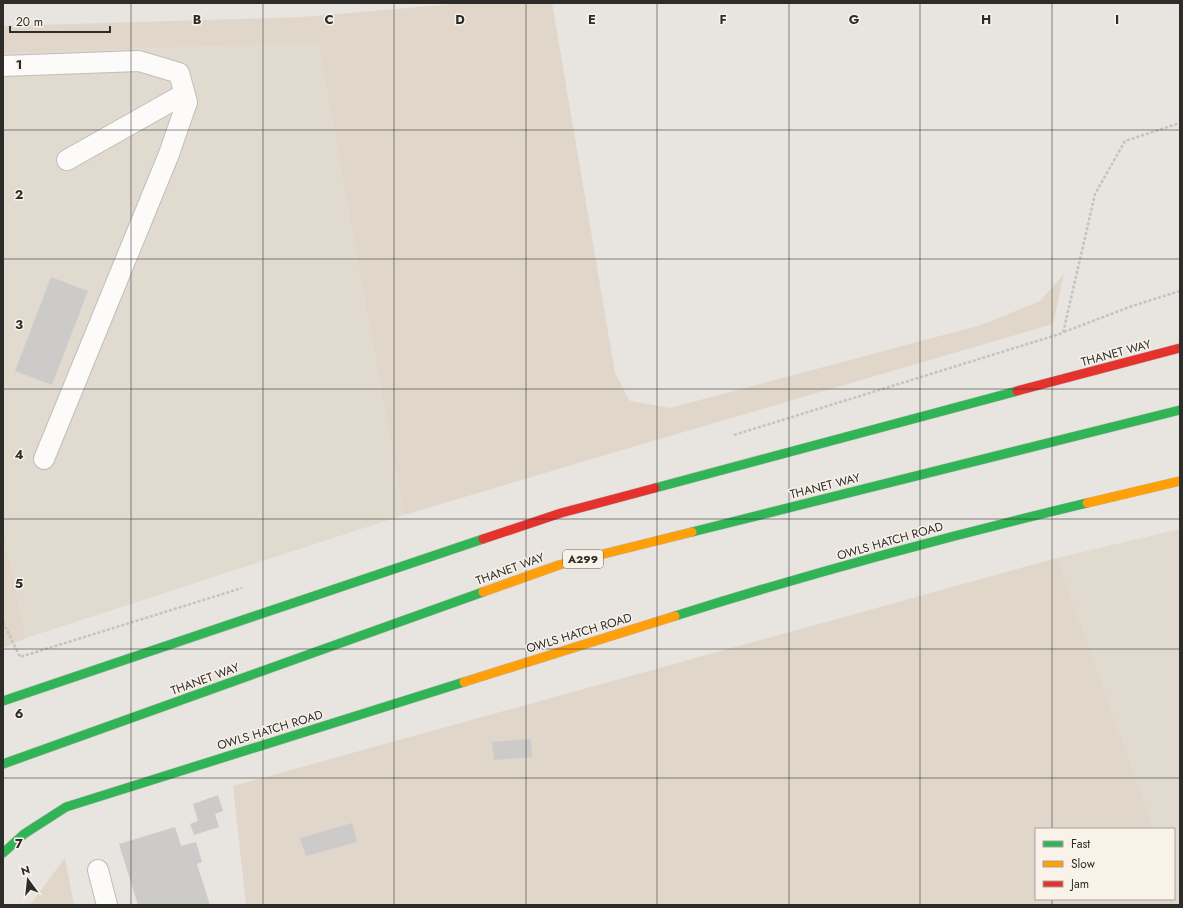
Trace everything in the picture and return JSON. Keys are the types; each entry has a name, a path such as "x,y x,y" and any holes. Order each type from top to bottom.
{"main road":[{"name":"THANET WAY","path":"3,701 561,513 1180,348"},
{"name":"THANET WAY","path":"3,764 559,565 1180,410"},
{"name":"OWLS HATCH ROAD","path":"3,853 24,834 66,806 731,598 987,527 1180,482"}],"lane":[{"path":"3,66 139,61 179,73 187,102 169,154 44,458"},
{"path":"67,160 184,94"},
{"path":"98,870 106,905"}],"path":[{"path":"1064,333 1095,194 1125,141 1180,122"},
{"path":"729,436 1064,333 1132,306 1180,291"},
{"path":"3,622 20,657 244,587"}],"shaded area":[{"path":"465,3 552,3 615,373 630,401 670,408 981,325 1040,301 1064,274 1053,324 404,515 318,43 3,53 3,26 302,17"},
{"path":"318,43 404,515 26,638 3,527 3,53"},
{"path":"3,527 26,638 3,648"},
{"path":"1180,529 1180,905 1175,886 1175,828 1154,828 1057,558"},
{"path":"1057,558 1154,828 1035,828 1035,900 1175,900 1175,886 1178,894 1179,905 246,905 233,786"},
{"path":"65,858 74,905 30,905"}],"building":[{"path":"51,277 88,291 52,385 15,371"},
{"path":"531,739 532,757 494,760 492,742"},
{"path":"218,795 223,811 215,814 219,827 194,835 190,824 198,821 193,804"},
{"path":"352,823 357,842 306,856 300,838"},
{"path":"175,827 181,846 196,842 202,862 197,864 210,905 138,905 119,844"}],"traffic: fast":[{"path":"655,488 1017,391"},
{"path":"692,532 1180,410"},
{"path":"675,616 880,556 1087,503"},
{"path":"3,701 483,539"},
{"path":"3,764 483,592"},
{"path":"3,853 24,834 66,807 464,682"}],"traffic: slow":[{"path":"1087,503 1180,481"},
{"path":"483,592 559,565 692,532"},
{"path":"464,682 675,616"}],"traffic: jam":[{"path":"1017,391 1180,348"},
{"path":"483,539 561,513 655,488"}]}
